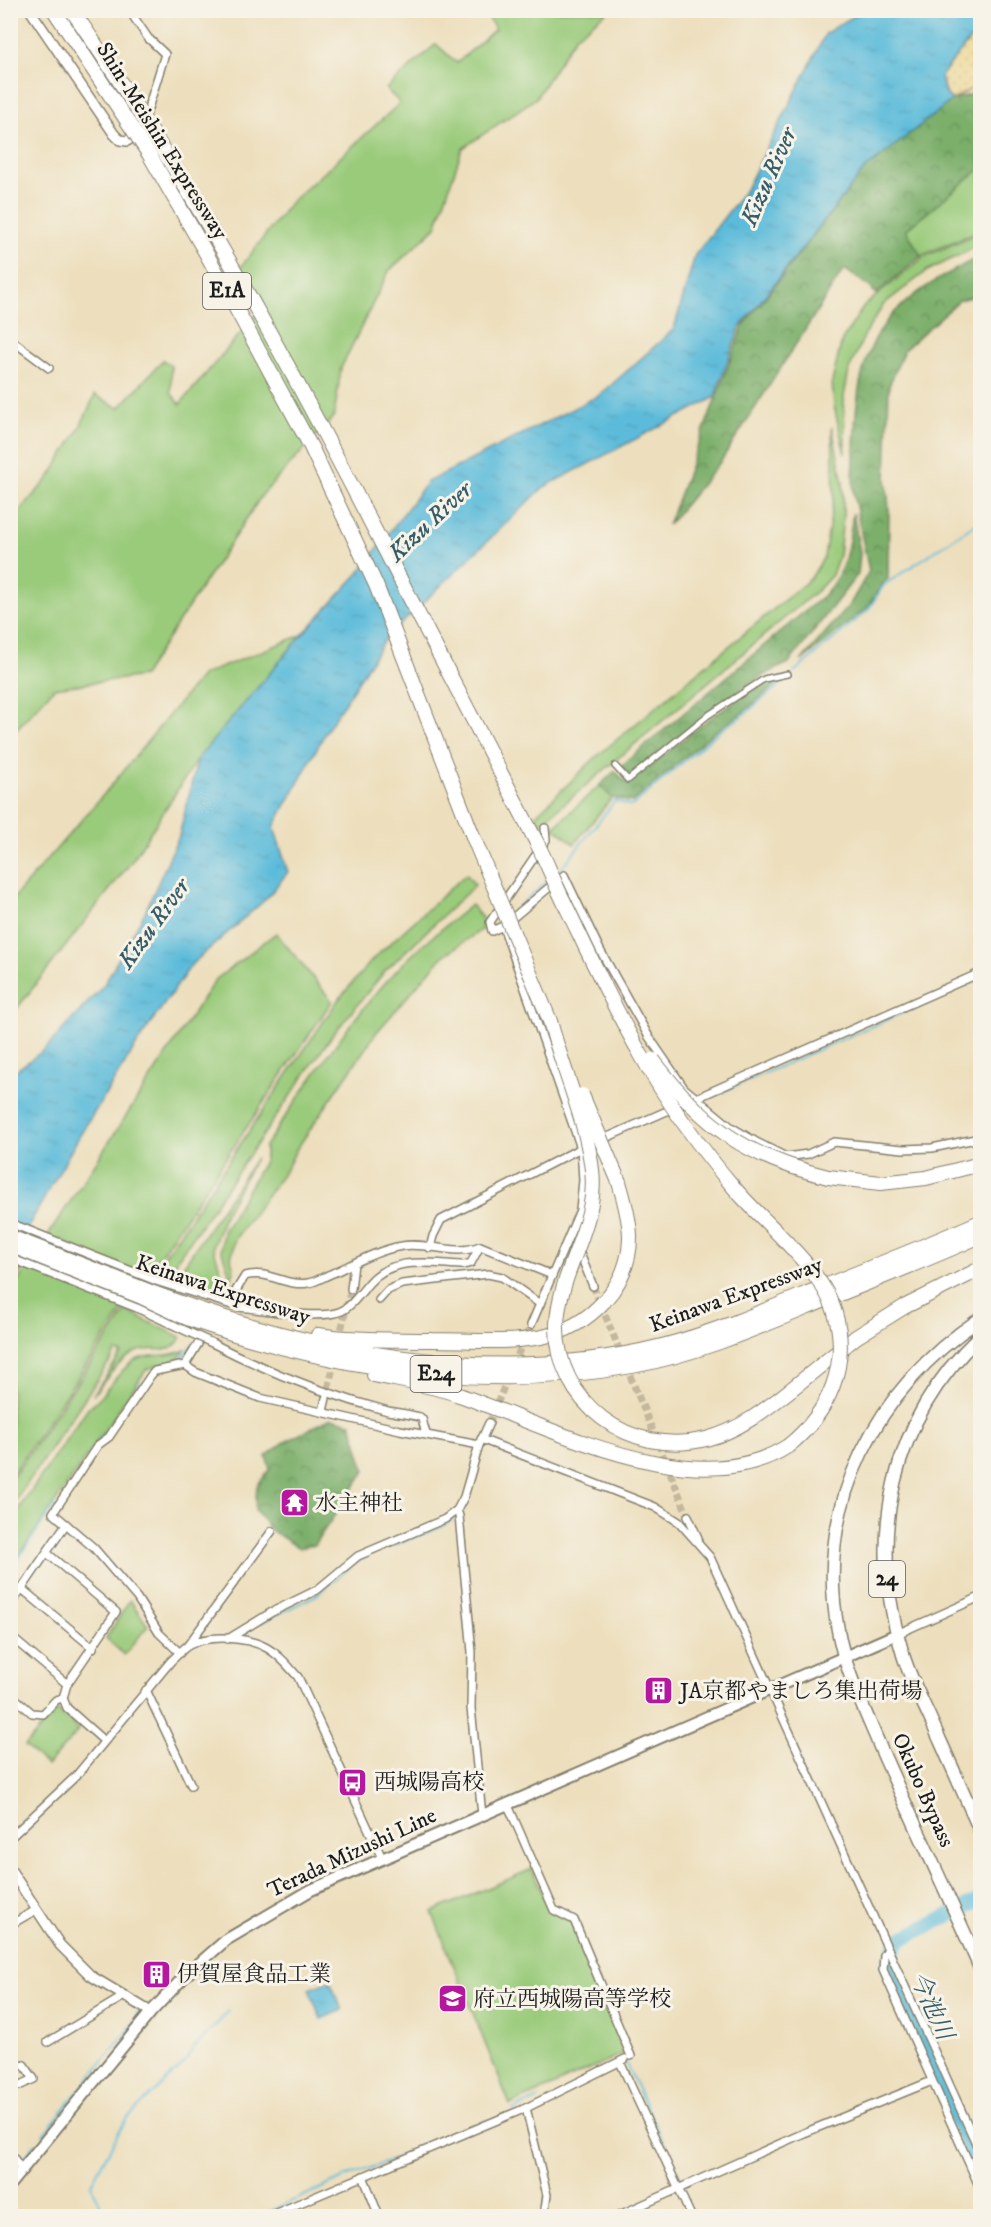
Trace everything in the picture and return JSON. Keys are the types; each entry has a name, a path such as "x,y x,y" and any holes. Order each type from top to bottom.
{"highway":[{"name":"Shin-Meishin Expressway","path":"54,10 149,154 206,253 310,447 376,585 474,839 550,1021"},
{"name":"Shin-Meishin Expressway","path":"72,10 146,123 216,238 327,436 540,849 564,902"},
{"path":"564,902 622,1013 671,1084 694,1109 739,1143 790,1168 828,1177 880,1183 926,1178 981,1164"},
{"path":"284,1348 337,1368 458,1394 518,1419 599,1447 677,1467 709,1469 744,1465 775,1454 788,1446 815,1420 833,1389 840,1355 839,1336 832,1304 816,1275 757,1214 711,1160 668,1099 624,1024 564,902"},
{"path":"236,1314 327,1336 369,1339 513,1340 540,1337 564,1330 594,1312 611,1294 621,1278 627,1261 630,1236 625,1201 550,1021"},
{"path":"550,1021 579,1110 592,1170 592,1205 560,1300 557,1324 559,1345 566,1370 579,1395 592,1411 617,1428 648,1439 681,1442 706,1439 728,1431 759,1414 856,1337 904,1307 981,1269"},
{"name":"Keinawa Expressway","path":"797,1305 981,1222"},
{"name":"Keinawa Expressway","path":"10,1237 232,1333 284,1348 340,1361 396,1370 446,1375 522,1377 557,1376 633,1366 686,1353 725,1333 981,1236"},
{"name":"Keinawa Expressway","path":"10,1250 153,1298 236,1314 342,1348 447,1363 522,1365 554,1363 630,1353 725,1333"},
{"name":"Okubo Bypass","path":"981,1319 929,1358 876,1424 855,1466 841,1507 833,1554 834,1601 844,1656 905,1803 981,1968"},
{"name":"Okubo Bypass","path":"981,1336 942,1378 921,1411 907,1442 898,1471 885,1535 890,1605 902,1654 981,1831"}],"main road":[{"name":"Terada Mizushi Line","path":"10,2184 150,2012 186,1974 226,1940 311,1890 897,1634"}],"street":[{"path":"30,10 114,134 120,140 127,141 141,131 165,54 148,38 129,10"},
{"path":"10,339 49,368"},
{"path":"615,766 628,780 708,716 764,679 787,674"},
{"path":"545,828 546,840 490,922 492,931 503,926 564,875 600,950 644,1029 684,1088 731,1127 786,1157 808,1154 834,1142 903,1149 932,1148 980,1138"},
{"path":"503,926 581,1148 583,1180 581,1203 531,1325"},
{"path":"430,1248 441,1220 581,1148 981,973"},
{"path":"10,1223 236,1314 324,1315 342,1311 383,1269 397,1264 464,1265 471,1263 480,1246"},
{"path":"571,1232 593,1286"},
{"path":"232,1297 244,1276 268,1275 294,1284 310,1283 386,1250 405,1245 469,1250 480,1246 552,1275"},
{"path":"10,1258 137,1308 244,1359 313,1387 389,1411 420,1417 426,1434"},
{"path":"351,1289 354,1264"},
{"path":"379,1300 388,1290 402,1284 488,1274 502,1277 540,1304"},
{"path":"184,1365 198,1344"},
{"path":"180,1653 159,1633 137,1598 94,1548 53,1513 98,1445 109,1437 155,1371 184,1365 195,1372 260,1398 426,1434 480,1442 655,1507 679,1522 710,1557 981,2152"},
{"path":"323,1411 326,1398"},
{"path":"228,1639 272,1612 317,1590 358,1556 445,1519 457,1510 464,1497 480,1442 489,1423"},
{"path":"457,1510 472,1652 471,1708 482,1815"},
{"path":"688,1516 700,1545"},
{"path":"10,1606 66,1524"},
{"path":"10,1838 76,1776 146,1690 188,1645 272,1530"},
{"path":"46,1553 116,1612 67,1684 63,1698 67,1708 104,1741"},
{"path":"22,1589 93,1648"},
{"path":"897,1634 981,1597"},
{"path":"10,1636 67,1684"},
{"path":"188,1645 208,1640 228,1639 250,1642 267,1648 298,1677 382,1858"},
{"path":"146,1690 191,1785"},
{"path":"10,1694 32,1713 43,1714 56,1700 63,1698"},
{"path":"507,1803 554,1910 574,1920 624,2060 691,2217"},
{"path":"10,1869 60,1945 91,1976 150,2012"},
{"path":"10,1925 36,1910"},
{"path":"888,1949 884,1955 883,1970 981,2188"},
{"path":"48,2043 124,1996"},
{"path":"269,2217 526,2108 624,2060"},
{"path":"10,2090 34,2079 24,2065"},
{"path":"617,2217 804,2133 932,2080"},
{"path":"526,2108 547,2195 544,2217"},
{"path":"10,2153 22,2170"},
{"path":"363,2176 379,2217"}],"green space":[{"path":"493,11 608,11 575,37 536,98 462,149 436,227 389,271 341,368 334,417 262,495 143,676 54,688 11,735 10,521 49,478 78,431 95,395 119,408 163,360 171,366 171,393 180,404 262,308 230,281 290,203 400,103 386,89 436,44 457,63 495,29 487,15"},
{"path":"980,92 980,169 906,230 921,256 876,294 870,287 844,269 721,461 668,525 743,326 864,170 952,100"},
{"path":"980,169 980,230 921,256 906,230"},
{"path":"980,232 980,245 927,271 884,304 865,334 849,370 844,396 845,454 834,406 832,382 842,340 864,306 924,257"},
{"path":"980,256 980,295 960,300 904,350 889,386 886,478 889,509 888,579 867,608 801,661 850,604 869,571 853,484 858,395 867,357 875,339 899,308 938,279"},
{"path":"832,427 843,483 843,516 839,555 832,575 819,589 540,824 536,815 596,757 811,578 824,557 834,497"},
{"path":"853,513 860,553 858,574 789,663 762,676 707,713 630,776 621,766 824,595 838,575 846,557"},
{"path":"302,635 198,758 132,861 11,1016 11,901 105,793 202,675"},
{"path":"785,677 741,714 714,732 633,802 612,798 600,785 615,771 628,784 710,718 768,680"},
{"path":"600,785 612,798 574,844 554,827"},
{"path":"466,874 475,885 385,971 331,1037 167,1274 155,1270 338,1000 374,958"},
{"path":"471,905 488,925 442,957 376,1033 296,1150 287,1168 235,1239 231,1258 234,1271 227,1292 229,1272 221,1249 223,1232 265,1160 265,1146 328,1055 379,989 415,952"},
{"path":"276,933 332,1001 11,1476 11,1292 215,980"},
{"path":"256,1158 225,1213 213,1247 221,1271 221,1282 216,1292 176,1277"},
{"path":"10,1263 23,1267 11,1286"},
{"path":"126,1311 181,1337 172,1348 136,1352 113,1371 93,1395 122,1353 116,1352 11,1507 11,1480"},
{"path":"185,1350 172,1362 146,1370 11,1567 11,1520 87,1409 134,1361"},
{"path":"331,1418 351,1423 365,1471 314,1545 299,1548 272,1531 255,1510 257,1486 270,1469 266,1456 285,1442"},
{"path":"130,1600 148,1626 124,1655 106,1638"},
{"path":"57,1710 79,1730 47,1766 25,1746"},
{"path":"532,1869 550,1912 573,1922 627,2052 510,2105 432,1912"}],"sand":[{"path":"980,30 980,84 952,100 945,93 941,76"}],"water":[{"name":"Kizu River","path":"862,11 980,11 980,30 941,76 945,93 952,100 864,170 740,327 714,398 544,487 385,639 327,730 274,827 288,872 266,899 192,964 144,1033 80,1135 11,1257 11,1074 44,1050 103,986 145,912 179,836 198,758 302,635 359,573 427,482 600,395 674,329 695,255 746,189 826,33"},
{"path":"330,1981 342,2010 321,2019 309,1989"}],"waterway":[{"path":"794,672 868,610 884,585 980,521"},
{"path":"557,874 615,801 632,806 718,732 742,716 784,681"},
{"path":"512,913 548,881"},
{"path":"927,1001 980,979"},
{"path":"708,1098 920,1005"},
{"path":"178,1364 194,1343"},
{"path":"98,1442 110,1429 142,1382"},
{"path":"10,1571 55,1504"},
{"path":"387,1548 443,1526 463,1511"},
{"path":"260,1623 318,1594 356,1562 368,1556"},
{"path":"240,1636 250,1629"},
{"name":"今池川","path":"980,1900 903,1938 896,1945 888,1966 980,2172"},
{"path":"105,2216 91,2184 126,2119 184,2064 193,2049 229,2011"},
{"path":"43,2135 136,2021 137,2012"},
{"path":"624,2060 684,2185"},
{"path":"513,2110 538,2098"},
{"path":"259,2216 348,2176 388,2162 488,2120"},
{"path":"22,2160 36,2144"},
{"path":"10,2174 16,2168 11,2160"}],"tunnel":[{"path":"593,1286 622,1356"},
{"path":"339,1339 351,1289"},
{"path":"513,1365 531,1325"},
{"path":"326,1398 335,1359"},
{"path":"626,1366 688,1516"},
{"path":"489,1423 509,1375"}],"place":[{"name":"水主神社","path":"294,1503"},
{"name":"JA京都やましろ集出荷場","path":"659,1691"},
{"name":"西城陽高校","path":"353,1782"},
{"name":"伊賀屋食品工業","path":"156,1974"},
{"name":"府立西城陽高等学校","path":"452,1999"}]}
